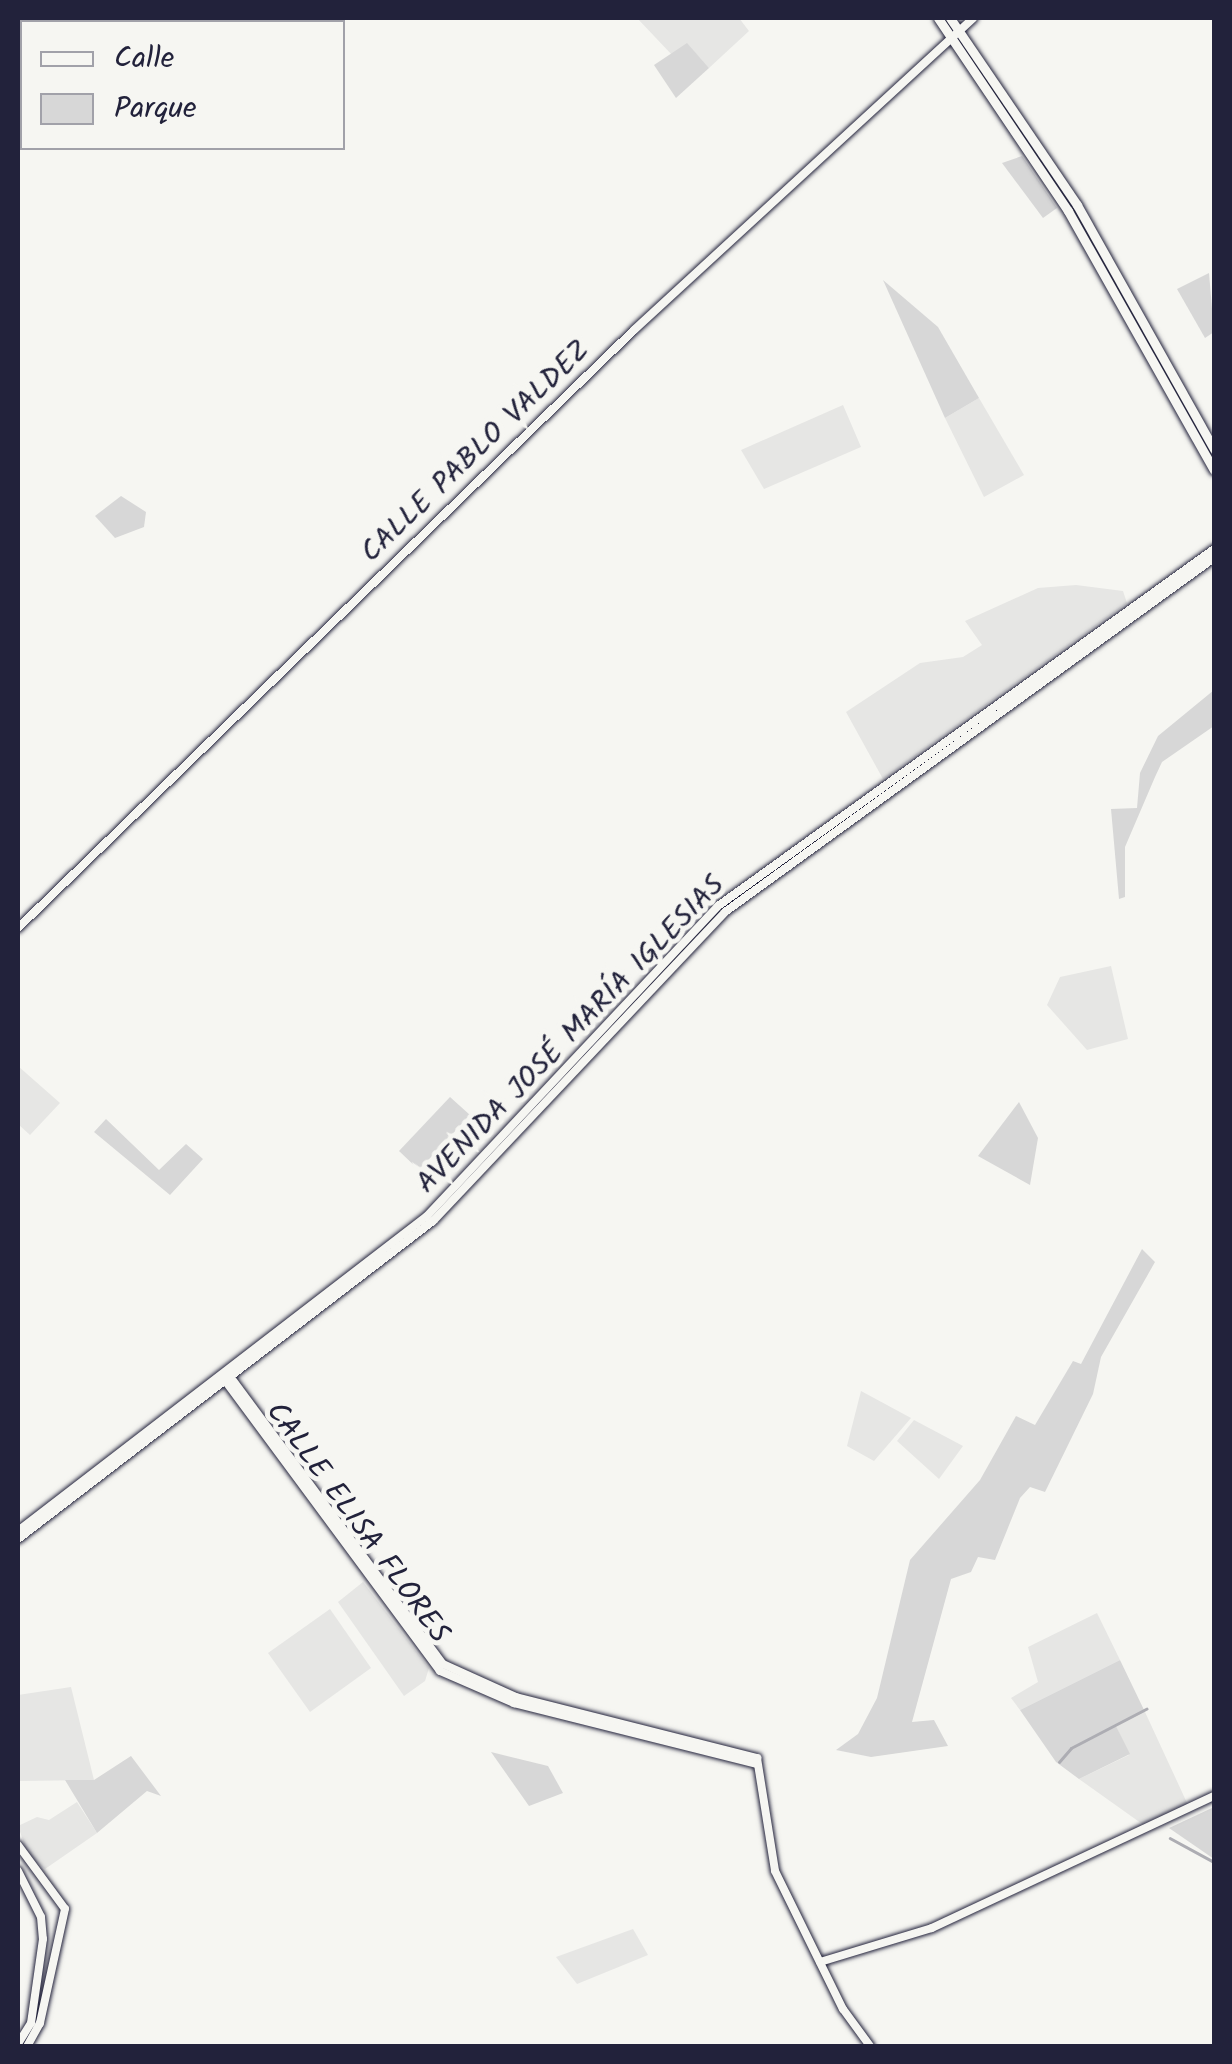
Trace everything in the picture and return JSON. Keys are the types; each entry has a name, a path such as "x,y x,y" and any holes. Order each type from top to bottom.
{"main road":[{"path":"938,18 955,34 1078,205 1214,449"},
{"path":"950,18 955,34 1068,211 1214,470"}],"street":[{"name":"CALLE PABLO VALDEZ","path":"18,928 374,583 973,18"},
{"name":"AVENIDA JOSÉ MARÍA IGLESIAS","path":"18,1539 427,1216 718,906 969,730 1214,549"},
{"name":"AVENIDA JOSÉ MARÍA IGLESIAS","path":"1162,590 1214,558"},
{"name":"AVENIDA JOSÉ MARÍA IGLESIAS","path":"18,1530 226,1377"},
{"name":"CALLE ELISA FLORES","path":"226,1377 440,1671 514,1703 757,1761 775,1870 820,1962"},
{"path":"870,2046 820,1962 932,1928 1214,1796"},
{"path":"18,1844 66,1909 40,2023 27,2046"},
{"path":"18,1871 36,1906 43,1939 31,2022 18,2044"}],"shaded area":[{"path":"637,18 739,18 749,31 709,68 687,44 673,56"},
{"path":"979,398 1024,475 984,497 945,418"},
{"path":"843,405 861,447 764,489 741,450"},
{"path":"1076,585 1123,591 1127,603 883,779 846,712 920,663 963,657 982,645 965,621 1038,588"},
{"path":"1111,966 1128,1039 1087,1050 1047,1005 1060,977"},
{"path":"18,1066 60,1103 30,1135 18,1124"},
{"path":"861,1391 911,1418 874,1461 847,1446"},
{"path":"914,1420 963,1446 939,1479 897,1441"},
{"path":"363,1582 429,1668 425,1681 404,1696 338,1602"},
{"path":"330,1609 371,1668 310,1712 268,1653"},
{"path":"1097,1613 1120,1660 1020,1710 1011,1698 1038,1682 1028,1647"},
{"path":"71,1687 94,1780 18,1781 18,1695"},
{"path":"1145,1712 1188,1805 1145,1826 1079,1779 1129,1755 1116,1726"},
{"path":"77,1802 97,1833 45,1869 28,1855 18,1826 37,1817 49,1820"},
{"path":"633,1929 648,1955 577,1984 556,1957"}],"green space":[{"path":"687,43 709,68 676,98 654,65"},
{"path":"1022,156 1057,208 1043,218 1002,163"},
{"path":"1209,273 1214,332 1205,338 1177,289"},
{"path":"883,280 938,327 979,398 945,418"},
{"path":"121,496 146,512 144,527 115,538 95,516"},
{"path":"1214,690 1214,726 1162,762 1155,777 1125,847 1125,897 1119,899 1111,809 1137,808 1140,773 1158,736"},
{"path":"450,1097 470,1115 419,1170 399,1151"},
{"path":"1019,1102 1038,1138 1030,1185 978,1156"},
{"path":"106,1119 159,1170 186,1144 203,1159 170,1195 94,1132"},
{"path":"1142,1249 1155,1262 1101,1357 1093,1394 1045,1492 1030,1487 1020,1498 995,1560 978,1557 971,1572 951,1579 912,1722 934,1720 948,1746 871,1757 836,1750 858,1734 877,1698 910,1560 980,1480 1016,1416 1035,1425 1073,1361 1081,1364"},
{"path":"1120,1660 1145,1712 1116,1726 1130,1754 1079,1779 1056,1762 1020,1710"},
{"path":"491,1752 548,1766 563,1793 529,1806"},
{"path":"131,1756 161,1796 147,1791 97,1833 65,1780 94,1780"},
{"path":"1214,1807 1214,1859 1169,1828"}],"waterway":[{"path":"1059,1762 1071,1748 1146,1709"},
{"path":"1170,1838 1214,1862"}]}
